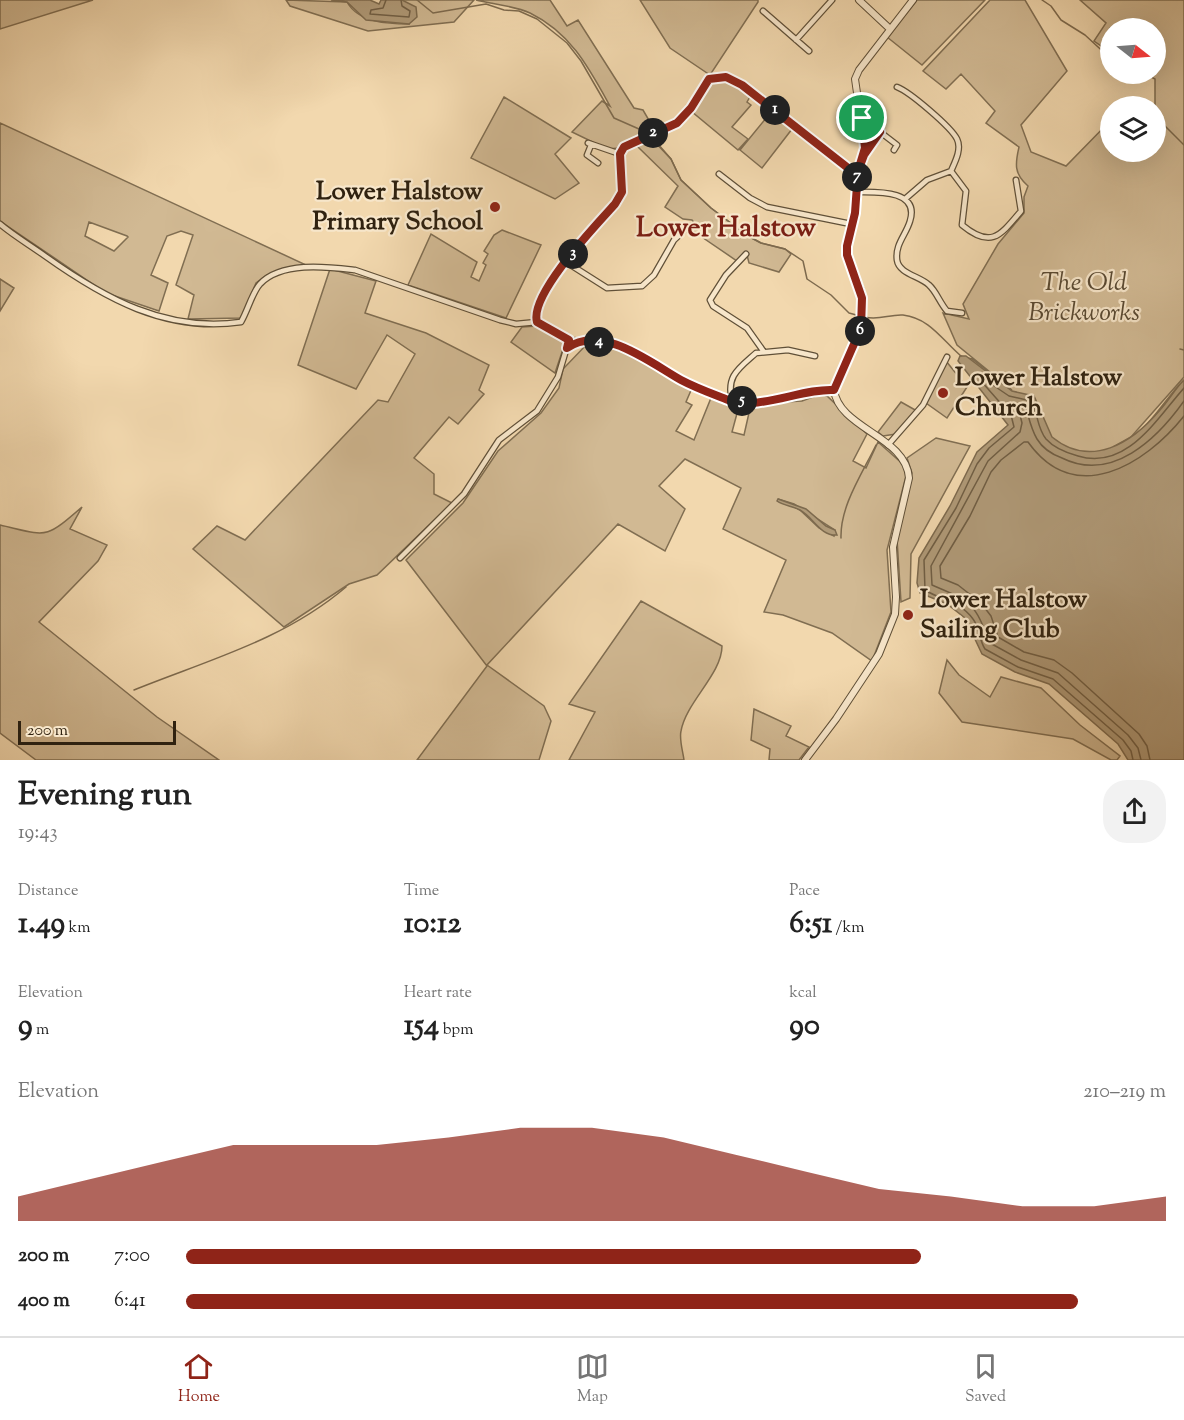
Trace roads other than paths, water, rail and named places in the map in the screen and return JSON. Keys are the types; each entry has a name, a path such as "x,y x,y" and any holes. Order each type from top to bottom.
{"street":[{"path":"796,40 832,0"},
{"path":"859,0 890,29"},
{"path":"864,155 862,118 855,87 856,76 913,0"},
{"path":"763,11 808,51"},
{"path":"537,322 535,314 540,301 566,262 615,204 622,192 620,154 624,147 677,123 691,108 709,79 726,77 751,90 848,168 858,171"},
{"path":"897,87 917,98 957,139 958,151 951,171"},
{"path":"862,118 897,145 894,150"},
{"path":"834,390 857,341 862,323 861,290 847,255 858,171 864,155 880,132"},
{"path":"598,163 587,155 590,144 620,154"},
{"path":"951,171 966,192 962,225 986,239 995,238 1021,211 1016,180"},
{"path":"905,199 927,180 951,171"},
{"path":"719,174 750,198 767,207 851,224"},
{"path":"856,192 893,194 905,199 910,207 911,220 898,246 897,261 902,269 928,284 947,311 962,312"},
{"path":"0,224 103,295 171,319 211,323 241,321 258,286 266,279 291,269 356,270 500,320 516,324 537,322 569,340 615,343 639,353 684,381 732,401 772,401 815,390 834,390"},
{"path":"566,262 607,288 642,286 654,274 674,240 689,225"},
{"path":"746,254 726,275 710,300 713,306 747,328 764,352"},
{"path":"400,558 464,494 499,441 537,411 549,395 569,340"},
{"path":"567,348 579,342"},
{"path":"732,401 729,387 733,376 756,354 796,351 815,356"},
{"path":"888,445 923,405 947,357"},
{"path":"805,760 836,719 879,654 895,614 892,547 909,477 906,462 845,411 834,390"}],"water":[{"path":"331,0 370,0 379,4 381,0 402,0 416,7 417,17 409,24 366,20 347,2"},
{"path":"960,356 966,356 1012,391 1034,396 1052,437 1081,451 1110,448 1137,433 1160,410 1184,380 1184,760 1128,760 1118,744 1049,684 1015,672 982,654 965,618 947,604 920,593 917,583 919,558 950,506 977,452 1008,425 958,361"},
{"path":"778,499 806,509 826,526 835,530 837,535 826,533 805,513 780,503"}],"waterway":[{"path":"417,0 433,13 486,4 504,10 519,11 537,19 567,43 581,61 614,118 639,129 658,144 671,159 681,180 711,208 748,236 761,243 785,249 803,261 807,279 831,295 849,313 860,316"},
{"path":"1042,0 1051,6 1061,20 1085,35 1100,49"},
{"path":"1166,127 1184,145"},
{"path":"865,317 898,315 913,317 928,325 961,356"},
{"path":"1180,349 1184,350"},
{"path":"841,538 848,502 876,445"},
{"path":"134,690 271,635 297,621 346,587"}],"place":[{"name":"Lower Halstow Primary School","path":"495,207"},
{"name":"Lower Halstow Church","path":"943,393"},
{"name":"Lower Halstow Sailing Club","path":"908,615"}],"district":[{"name":"Lower Halstow","path":"726,229"}],"park label":[{"name":"The Old Brickworks","path":"1084,298"}]}
